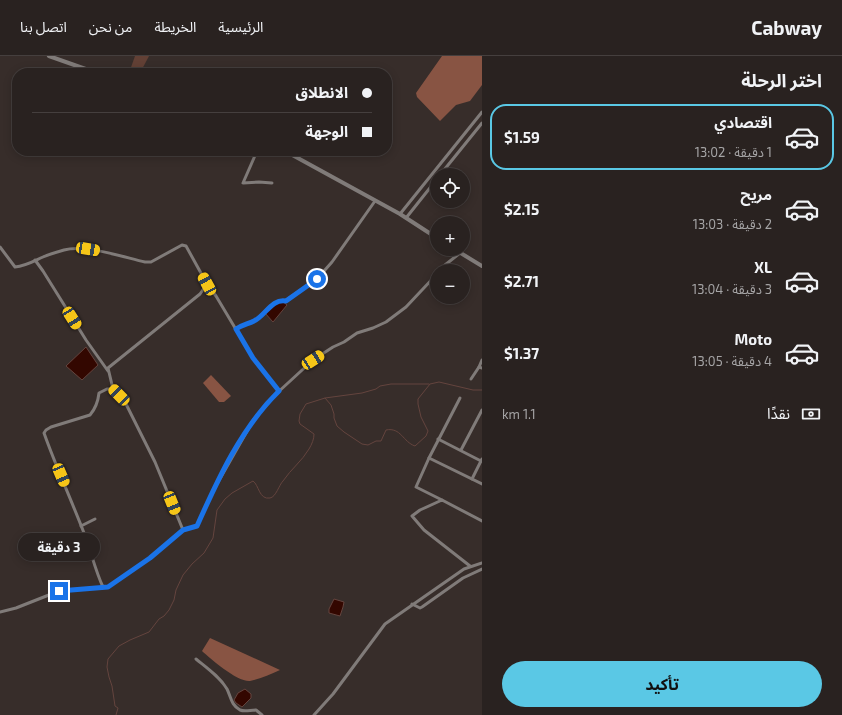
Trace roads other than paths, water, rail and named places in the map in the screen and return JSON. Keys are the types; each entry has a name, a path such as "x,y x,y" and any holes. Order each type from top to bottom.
{"street":[{"path":"49,56 83,68"},
{"path":"400,214 482,112"},
{"path":"446,168 482,123"},
{"path":"256,156 243,184 259,182 272,183"},
{"path":"294,156 400,214 430,233"},
{"path":"406,218 430,188"},
{"path":"236,329 242,325 255,321 275,302 281,300 286,301 317,279 332,262 376,201"},
{"path":"0,247 15,267 22,267 35,260 66,249 79,248 151,262 182,245 186,246 207,284 216,296 253,358 279,391"},
{"path":"446,264 456,256"},
{"path":"465,256 482,266"},
{"path":"35,260 86,340 108,371 113,389 126,404 155,462 183,530"},
{"path":"0,612 16,608 59,591 108,587 150,558 183,530 197,526 213,491 254,419 279,391 313,360 333,347 344,342 357,333 374,328 386,322 406,307 430,281"},
{"path":"108,371 108,368 200,294 207,284"},
{"path":"471,379 481,368 482,360"},
{"path":"103,587 98,577 91,552 44,433 51,427 90,414 94,410 97,403 99,393 113,389"},
{"path":"460,398 438,439 416,487 482,521"},
{"path":"461,450 482,410"},
{"path":"438,439 482,460 472,479"},
{"path":"429,458 482,484"},
{"path":"442,500 420,510 412,516 424,530 470,566"},
{"path":"81,526 95,519"},
{"path":"314,715 333,694 384,625 464,569 482,563"},
{"path":"412,604 420,608 464,578 482,569"},
{"path":"196,659 219,680 227,690 231,701 237,708 244,711 256,710 262,715"}],"waterway":[{"path":"116,715 118,708 115,706 109,677 107,667 108,659 119,646 149,632 159,619 169,610 183,575 204,553 213,538 217,510 225,499 232,493 253,481 261,495 264,497 270,498 276,493 286,477 300,461 313,442 314,434 300,424 299,421 300,414 306,404 325,398 331,405 337,426 362,444 368,445 376,441 381,441 386,430 391,430 399,433 415,446 426,436 428,431 421,417 418,399 430,384 439,382 473,390 482,390"},
{"path":"325,398 362,393 376,389 380,386 391,384 429,384"}]}
